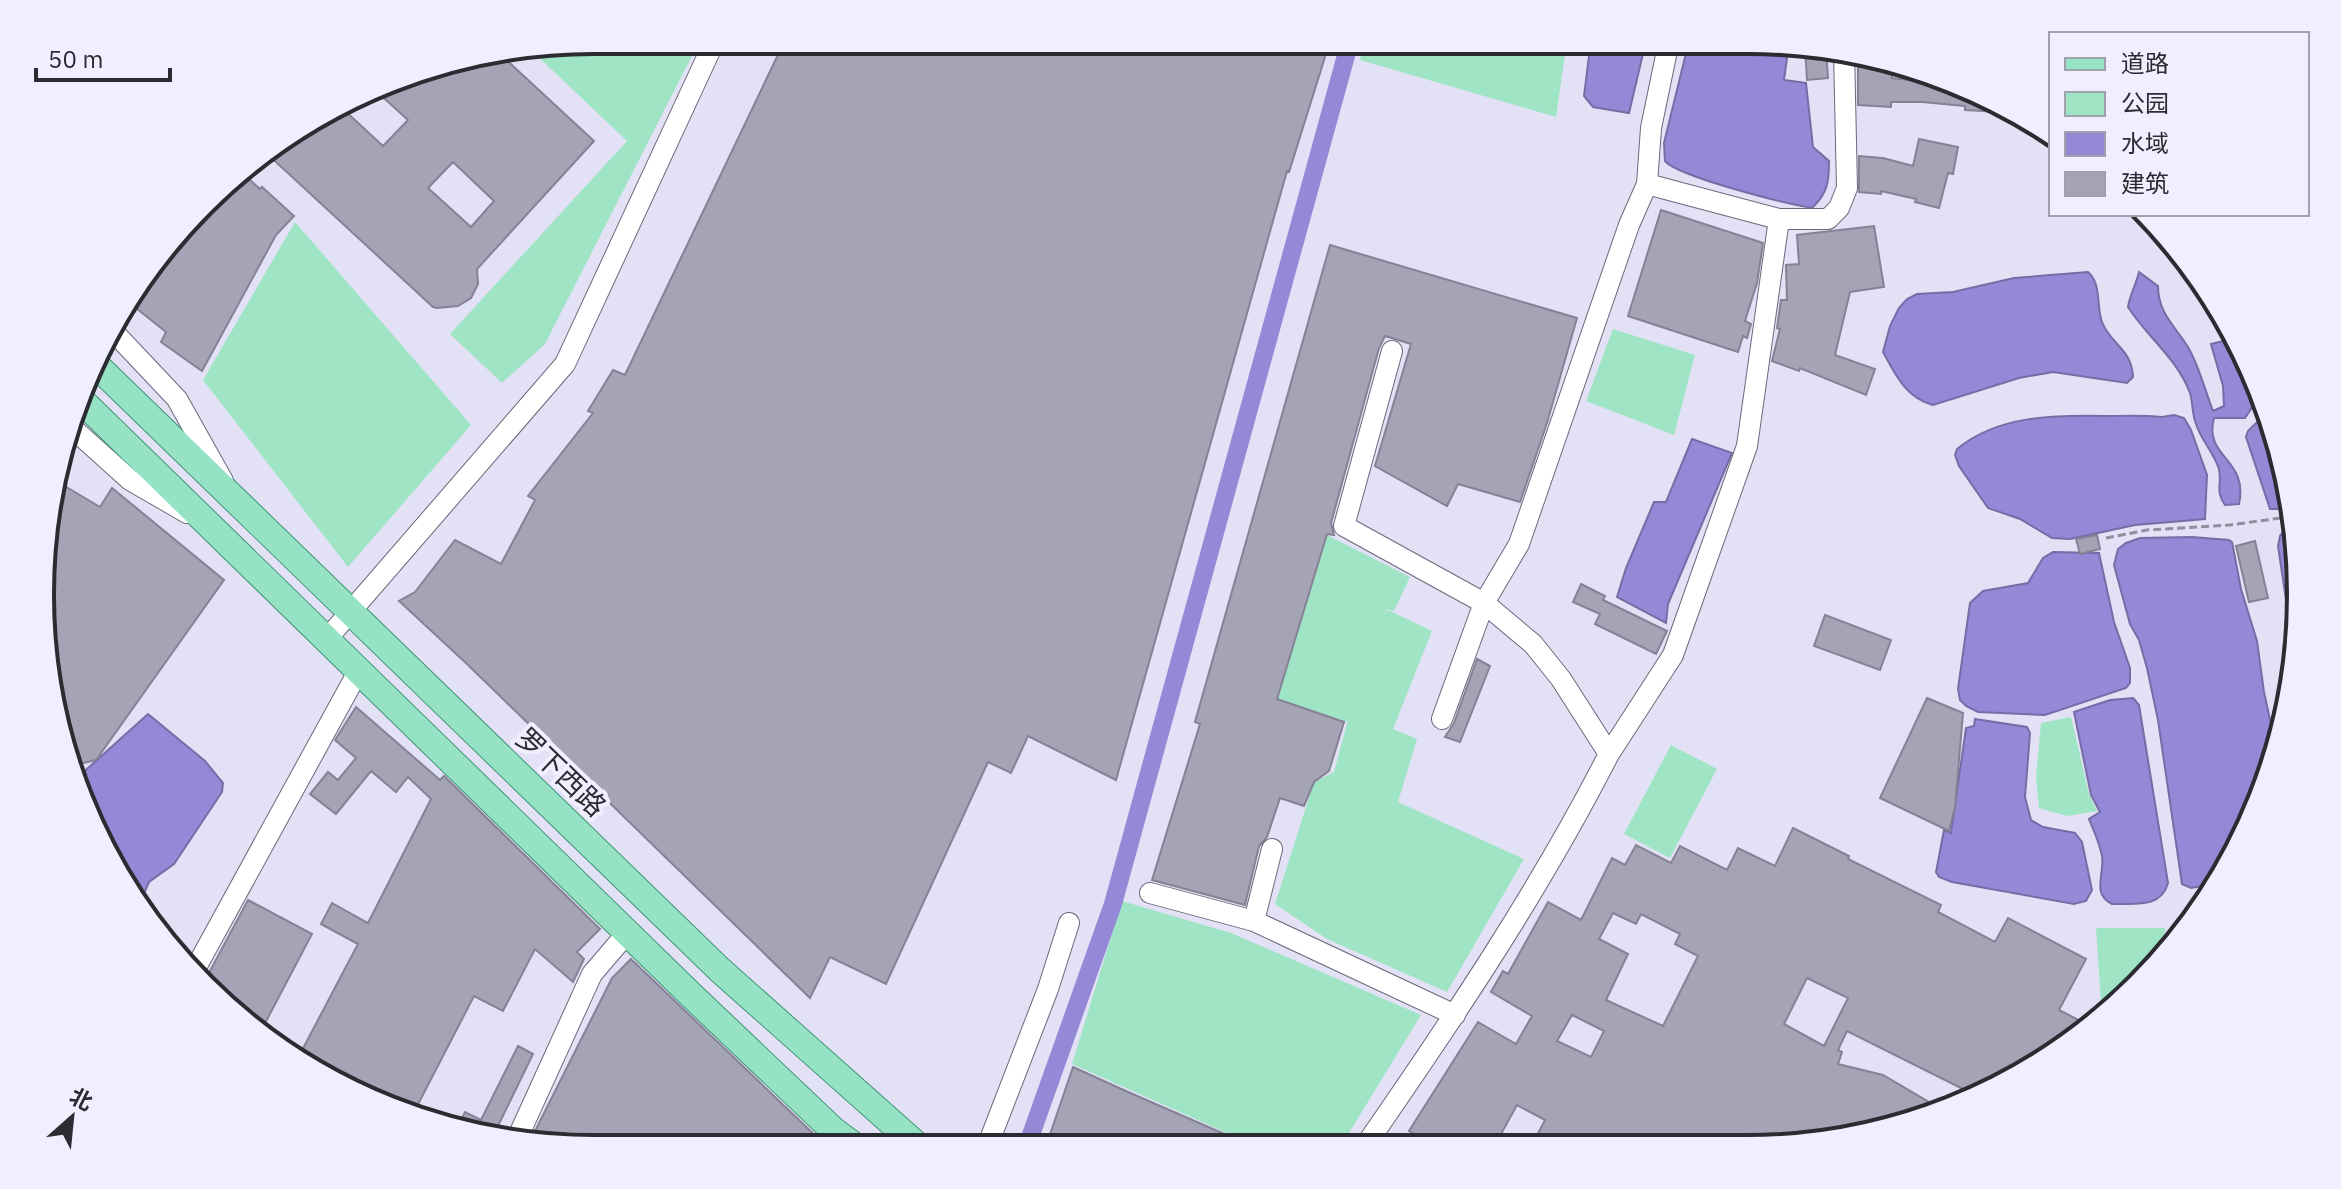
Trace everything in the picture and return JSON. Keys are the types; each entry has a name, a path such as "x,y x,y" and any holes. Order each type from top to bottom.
{"main road":[{"name":"罗下西路","path":"103,371 720,970 906,1135"},
{"path":"88,407 840,1135"}],"street":[{"path":"326,640 565,364 704,54"},
{"path":"1442,719 1484,603 1519,544 1629,225 1647,184 1651,128 1666,54"},
{"path":"1647,184 1779,219 1828,219 1839,208 1847,188 1844,63"},
{"path":"1373,1135 1455,1015 1574,823 1609,754 1673,655 1747,446 1779,219"},
{"path":"119,338 177,399 233,499"},
{"path":"1392,351 1344,526 1484,603 1533,644 1561,679 1609,754"},
{"path":"79,434 130,480 210,526"},
{"path":"199,963 359,670"},
{"path":"1254,921 1272,849"},
{"path":"1150,893 1254,921 1455,1015"},
{"path":"992,1135 1048,989 1069,923"},
{"path":"521,1130 592,974 628,932"}],"path":[{"path":"2106,538 2147,530 2230,525 2281,518"}],"green space":[{"path":"693,54 545,344 502,383 450,334 627,141 539,57"},
{"path":"1361,54 1565,54 1556,117 1360,60"},
{"path":"295,222 471,425 348,567 203,380"},
{"path":"1613,329 1695,355 1674,435 1586,401"},
{"path":"1327,535 1410,577 1394,611 1387,609 1385,614 1388,610 1432,631 1393,729 1417,739 1398,802 1524,859 1447,992 1327,939 1275,904 1314,782 1334,772 1348,720 1346,722 1277,699"},
{"path":"2071,717 2089,794 2097,811 2067,816 2039,808 2036,777 2041,723"},
{"path":"1671,745 1717,769 1670,858 1624,834"},
{"path":"1122,901 1231,933 1421,1015 1348,1135 1231,1135 1072,1064"},
{"path":"2096,928 2165,928 2165,936 2153,951 2101,1003"}],"water":[{"path":"1643,54 1629,113 1593,107 1584,96 1589,56"},
{"path":"1686,54 1786,55 1784,80 1806,83 1813,147 1829,161 1829,175 1821,197 1812,208 1758,196 1690,175 1665,161 1664,143"},
{"path":"2088,272 2097,289 2102,322 2132,368 2133,377 2127,383 2053,372 2019,378 1933,405 1908,391 1883,352 1899,308 1917,294 1953,292 2014,278"},
{"path":"2139,272 2158,286 2164,312 2192,354 2213,411 2224,406 2223,386 2211,344 2224,341 2253,406 2245,418 2214,418 2212,431 2220,451 2238,477 2239,504 2225,505 2222,500 2219,469 2198,430 2190,393 2178,369 2128,307"},
{"path":"2174,415 2184,418 2191,430 2207,475 2205,519 2135,525 2070,539 2052,538 2020,519 1988,508 1959,466 1955,455 1957,449 1990,429 2028,419"},
{"path":"2258,421 2269,455 2280,509 2270,509 2246,437"},
{"path":"1692,439 1732,453 1668,604 1666,623 1617,597 1654,502 1666,502"},
{"path":"2283,532 2287,605 2278,546"},
{"path":"2192,537 2232,542 2241,589 2257,641 2271,725 2246,801 2231,834 2202,886 2191,888 2182,884 2158,720 2147,668 2139,640 2130,624 2114,565 2118,549 2140,538"},
{"path":"2053,552 2099,553 2114,622 2130,668 2130,683 2126,688 2045,715 1978,712 1966,706 1960,700 1958,689 1970,603 1983,591 2028,583 2043,558"},
{"path":"2133,698 2139,705 2168,883 2153,901 2112,904 2100,889 2102,856 2089,819 2100,812 2091,795 2074,712 2110,700"},
{"path":"148,714 205,761 223,783 222,792 174,864 149,882 144,893 110,834 84,771"},
{"path":"1975,719 2027,727 2030,733 2025,797 2031,820 2043,827 2075,833 2082,842 2092,890 2086,901 2074,904 1939,877 1936,872 1944,830 1951,833 1966,728 1974,726"}],"building":[{"path":"778,54 1326,54 1287,171 1116,780 1028,736 1011,773 988,762 886,984 830,957 810,998 399,601 415,592 455,540 501,564 535,500 528,496 593,413 588,411 613,370 625,375"},
{"path":"1806,58 1827,60 1828,78 1807,80"},
{"path":"508,61 594,141 477,269 478,284 471,298 458,306 433,307 274,160 348,114 383,146 408,120 383,97 455,72","holes":["453,162 494,201 471,227 428,188"]},
{"path":"1858,66 1892,74 1892,78 1920,83 1989,111 1922,102 1891,102 1891,107 1858,105"},
{"path":"1919,139 1958,147 1953,174 1948,173 1939,208 1881,191 1881,194 1859,192 1859,156 1883,158 1913,166"},
{"path":"249,179 294,216 276,235 202,371 161,342 166,332 136,308 188,238"},
{"path":"1661,210 1763,243 1757,283 1745,321 1751,324 1738,352 1628,316"},
{"path":"1874,226 1884,287 1850,292 1835,355 1875,369 1866,395 1800,368 1799,371 1772,361 1780,329 1777,328 1781,300 1787,300 1786,265 1799,264 1797,235"},
{"path":"1330,245 1577,318 1547,423 1520,502 1458,484 1447,506 1375,466 1411,344 1385,336 1379,348 1331,523 1334,535 1327,534 1277,699 1344,722 1329,771 1314,782 1304,806 1280,798 1267,837 1259,846 1245,905 1152,880 1200,724 1195,722"},
{"path":"65,486 100,507 112,488 224,580 96,760 82,763 72,734 64,700 55,630 55,559"},
{"path":"2097,535 2100,549 2080,554 2076,539"},
{"path":"2255,541 2268,598 2249,602 2236,546"},
{"path":"1581,584 1605,596 1603,600 1667,631 1656,654 1595,624 1600,614 1573,602"},
{"path":"1825,615 1891,640 1880,670 1814,646"},
{"path":"1477,659 1490,666 1460,742 1445,737 1454,723"},
{"path":"1927,698 1963,713 1955,807 1949,831 1880,798"},
{"path":"356,707 440,780 444,776 600,929 577,952 584,959 573,982 535,949 503,1011 474,996 418,1105 355,1079 302,1049 358,944 321,924 332,903 368,923 431,799 408,777 396,792 371,771 336,814 310,794 328,772 338,780 356,758 335,740"},
{"path":"1793,828 1941,905 1938,912 1995,942 2008,918 2086,959 2059,1010 2079,1020 2017,1063 1963,1089 1847,1031 1838,1050 1842,1052 1838,1064 1883,1075 1930,1103 1852,1125 1782,1134 1537,1135 1545,1120 1517,1105 1503,1135 1416,1135 1409,1131 1478,1022 1516,1044 1532,1016 1491,992 1503,971 1508,974 1548,902 1581,920 1612,858 1625,865 1636,845 1671,863 1680,846 1727,870 1738,848 1775,866","holes":["1613,913 1636,924 1641,914 1680,934 1675,944 1698,956 1663,1026 1606,1000 1628,954 1599,939","1807,978 1848,998 1824,1046 1784,1024","1572,1015 1604,1031 1591,1057 1557,1041"]},
{"path":"248,900 312,934 265,1023 209,973"},
{"path":"631,959 815,1135 594,1135 535,1131 612,978"},
{"path":"518,1046 533,1054 498,1126 462,1119 465,1112 481,1120"},
{"path":"1073,1067 1227,1135 1050,1135"}],"waterway":[{"path":"1031,1135 1113,904 1346,54"}]}
